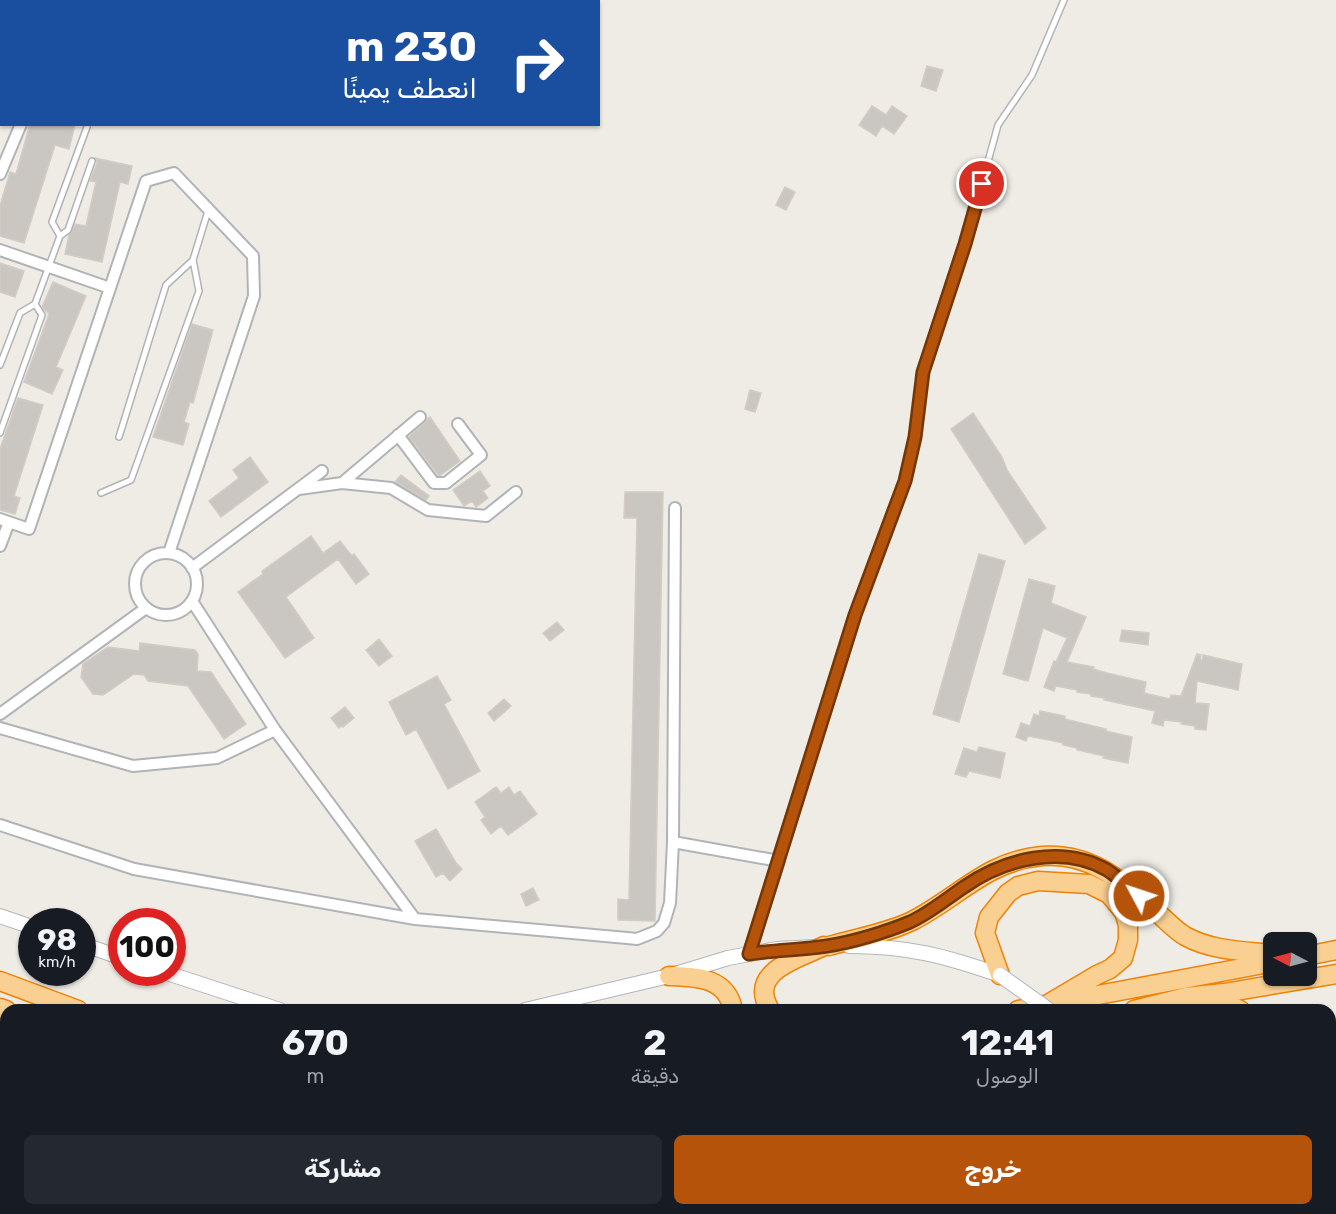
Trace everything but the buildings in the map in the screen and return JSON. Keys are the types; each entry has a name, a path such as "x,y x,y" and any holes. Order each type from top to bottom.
{"highway":[{"path":"767,1004 765,986 772,973 779,967 826,946 912,921 990,871 1014,862 1042,856 1085,861 1107,870 1178,931 1194,940 1223,949 1263,953"},
{"path":"1000,975 986,933 989,917 1008,893 1018,886 1038,881 1089,884 1109,894 1124,912 1128,925 1128,940 1123,958 1110,969 1053,1004"},
{"path":"1317,954 1336,950"},
{"path":"1063,1004 1263,964"},
{"path":"1158,1004 1186,997 1224,993 1336,974"},
{"path":"669,976 706,979 718,984 732,1004"},
{"path":"0,981 62,1004"},
{"path":"1186,997 1218,1004"}],"main road":[{"path":"0,916 18,922"},
{"path":"550,1004 669,976 749,954 826,946 885,946 922,951 1000,975 1044,1004"},
{"path":"186,979 262,1004"}],"street":[{"path":"0,174 20,126"},
{"path":"0,546 4,521 29,529 146,181 174,173 253,256 254,296 169,553"},
{"path":"0,250 110,288"},
{"path":"342,483 420,417"},
{"path":"398,435 434,483 446,483 481,456 458,424"},
{"path":"192,568 322,471"},
{"path":"298,489 342,483 391,488 428,510 486,516 516,492"},
{"path":"0,825 134,869 415,919 637,939 648,936 657,931 669,914 673,842 675,508"},
{"path":"169,553 179,556 192,568 197,581 196,591 192,601 185,609 165,616 155,614 140,601 136,592 137,572 150,558 169,553"},
{"path":"192,601 275,730 415,919"},
{"path":"0,714 146,608"},
{"path":"0,728 133,766 217,758 275,730"},
{"path":"673,842 779,861 749,954"}],"lane":[{"path":"779,861 855,615 905,481 915,437 923,372 965,244 998,124 1032,75 1064,0"},
{"path":"60,236 52,222 87,127"},
{"path":"0,365 20,312 35,304 60,236 68,230 92,161"},
{"path":"101,493 131,480 199,291 193,260 209,209"},
{"path":"119,437 166,285 193,260"},
{"path":"0,433 42,315 35,304"}],"route":[{"path":"982,184 923,372 915,437 905,481 855,615 749,954 829,946 884,931 912,921 990,871 1014,862 1042,856 1085,861 1107,870 1139,896"}]}
